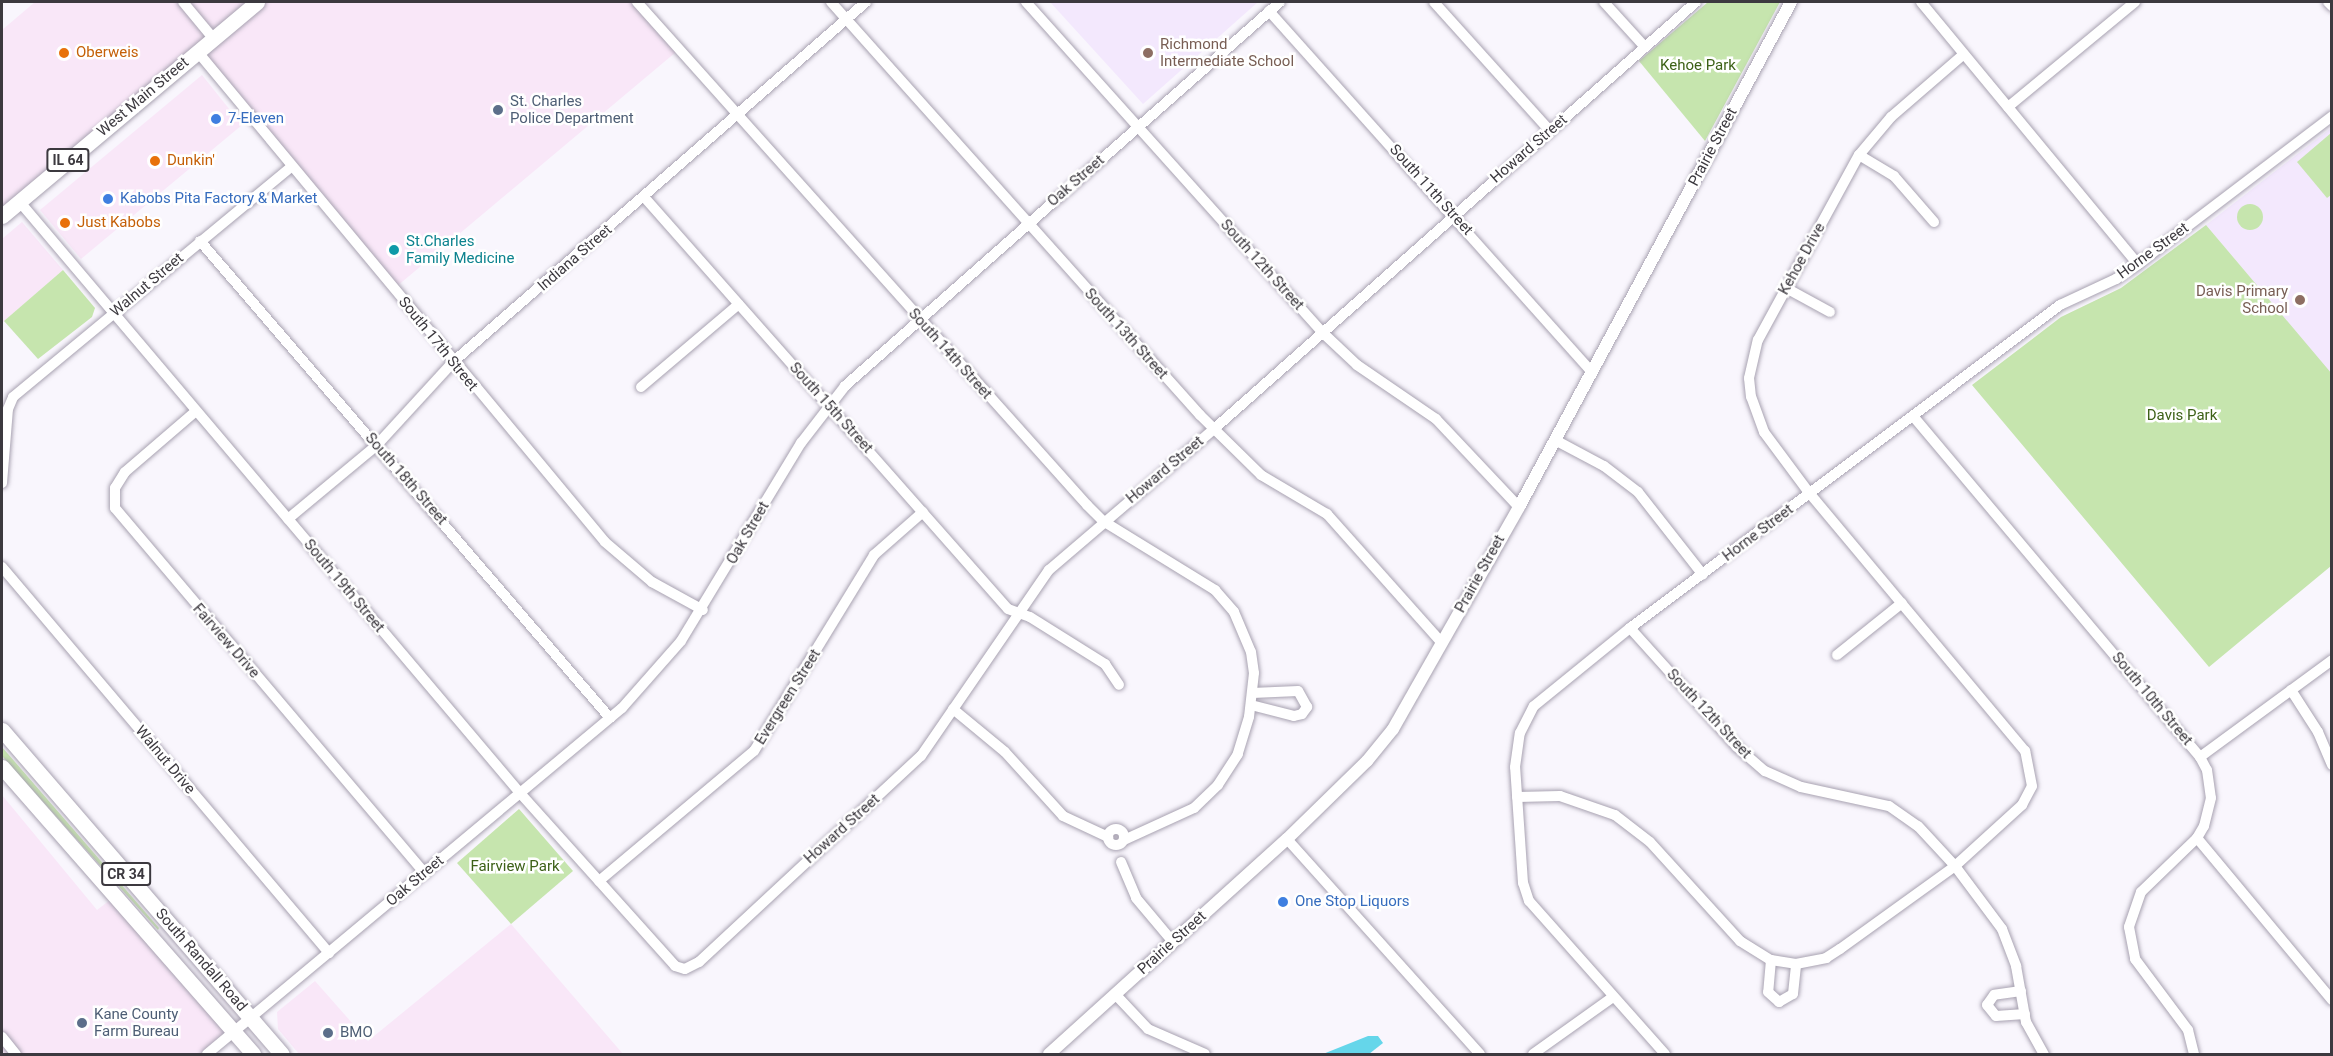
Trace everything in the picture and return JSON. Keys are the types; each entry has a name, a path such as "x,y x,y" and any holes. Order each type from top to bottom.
{"main road":[{"name":"West Main Street","path":"2,216 257,2"},
{"name":"South Randall Road","path":"2,730 282,1054"},
{"name":"South Randall Road","path":"2,767 253,1054"}],"street":[{"path":"183,2 213,38"},
{"name":"South 14th Street","path":"637,2 919,320 1103,521 1201,580 1227,603 1242,627 1251,652 1252,693 1238,754 1218,785 1194,808 1145,830 1117,837"},
{"name":"South 13th Street","path":"831,2 1026,225 1214,429 1262,475 1327,514 1442,643"},
{"name":"Indiana Street","path":"288,519 377,445 453,362 645,198 866,2"},
{"name":"South 12th Street","path":"1026,2 1322,332 1357,365 1436,419 1519,507"},
{"name":"Oak Street","path":"207,1054 610,718 666,662 703,610 788,465 829,405 919,320 1280,2"},
{"path":"1434,2 1550,131"},
{"path":"1604,2 1645,47"},
{"name":"Howard Street","path":"675,966 685,969 699,962 915,762 1049,570 1103,521 1214,429 1696,2"},
{"name":"Prairie Street","path":"1049,1054 1287,839 1384,741 1519,507 1791,2"},
{"path":"1921,2 2138,264"},
{"path":"2008,107 2135,2"},
{"path":"2328,2 2331,6"},
{"name":"South 11th Street","path":"1269,11 1454,215 1591,371"},
{"name":"South 17th Street","path":"197,51 453,362 605,542 652,582 703,610"},
{"name":"Kehoe Drive","path":"1810,494 1764,432 1751,397 1751,360 1786,288 1859,155 1891,117 1964,54"},
{"name":"Horne Street","path":"1665,1054 1529,901 1523,883 1516,749 1534,706 1630,628 2060,305 2138,264 2331,116"},
{"path":"1859,155 1894,176 1934,222"},
{"name":"Walnut Street","path":"2,483 8,409 19,391 292,166"},
{"name":"South 15th Street","path":"645,198 1008,609 1019,613 1105,664 1119,685"},
{"name":"South 19th Street","path":"19,201 520,793 675,966"},
{"name":"South 18th Street","path":"200,241 610,718"},
{"path":"1786,288 1830,312"},
{"path":"641,387 738,304"},
{"name":"Fairview Drive","path":"196,411 125,472 115,488 115,508 425,873"},
{"name":"South 10th Street","path":"1913,416 2200,757 2207,770 2211,798 2197,838"},
{"path":"1555,440 1615,473 1638,492 1702,575"},
{"path":"1517,797 1560,796 1615,815 1650,842 1740,941 1771,960 1790,963 1826,958 1840,949 1955,866 2022,806 2032,786 2025,751 1810,494"},
{"name":"Evergreen Street","path":"599,881 754,751 874,555 922,512"},
{"name":"Walnut Drive","path":"2,567 329,953"},
{"path":"1837,655 1902,603"},
{"name":"South 12th Street","path":"1630,628 1737,747 1765,771 1801,787 1889,806 1918,826 1955,866 2002,929 2016,966 2025,1014 2044,1054"},
{"path":"2200,757 2331,660"},
{"path":"2291,690 2318,732 2331,765"},
{"path":"1251,705 1294,716 1302,714 1307,707 1298,691 1252,693"},
{"path":"953,709 1005,752 1054,807 1085,826 1117,837 1121,862 1136,898 1173,942"},
{"path":"2194,1054 2188,1030 2135,959 2129,927 2141,891 2197,838 2331,1000"},
{"path":"1287,839 1480,1054"},
{"path":"1771,960 1767,992 1779,1002 1793,994 1790,963"},
{"path":"2021,991 1994,995 1988,1005 1996,1016 2025,1014"},
{"path":"1115,994 1148,1029 1205,1054"},
{"path":"1533,1054 1613,997"},
{"path":"2,1037 16,1054"}],"shaded area":[{"path":"35,2 178,2 208,37 2,210 2,30"},
{"path":"186,2 254,2 213,34"},
{"path":"264,2 630,2 676,52 396,287 203,52"},
{"name":"Richmond Intermediate School","path":"1050,2 1258,2 1143,104"},
{"path":"202,75 242,125 81,259 40,210"},
{"name":"Davis Primary School","path":"2331,128 2331,374 2206,225"},
{"path":"22,222 63,270 2,323 2,239"},
{"path":"2,795 97,910 110,900 225,1032 199,1054 2,1054"},
{"path":"511,924 623,1054 299,1054 278,1029 277,1012 315,981 368,1041"}],"green space":[{"name":"Kehoe Park","path":"1708,2 1780,2 1705,141 1639,61"},
{"path":"2331,133 2331,195 2327,198 2297,162"},
{"path":"2250,204 2259,208 2263,217 2259,226 2250,230 2241,226 2237,217 2241,208"},
{"name":"Davis Park","path":"2206,225 2332,374 2331,566 2209,667 1972,385 2061,317 2121,288"},
{"path":"63,270 95,308 92,317 38,359 4,321"},
{"path":"2,747 159,928 158,930 2,756"},
{"name":"Fairview Park","path":"519,809 573,871 511,924 457,863"}],"water":[{"path":"1368,1036 1378,1036 1383,1043 1369,1054 1323,1054"}],"place":[{"name":"Oberweis","path":"64,53"},
{"name":"Richmond Intermediate School","path":"1148,53"},
{"name":"St. Charles Police Department","path":"498,110"},
{"name":"7-Eleven","path":"216,119"},
{"name":"Dunkin'","path":"155,161"},
{"name":"Kabobs Pita Factory & Market","path":"108,199"},
{"name":"Just Kabobs","path":"65,223"},
{"name":"St.Charles Family Medicine","path":"394,250"},
{"name":"Davis Primary School","path":"2300,300"},
{"name":"One Stop Liquors","path":"1283,902"},
{"name":"Kane County Farm Bureau","path":"82,1023"},
{"name":"BMO","path":"328,1033"}]}
